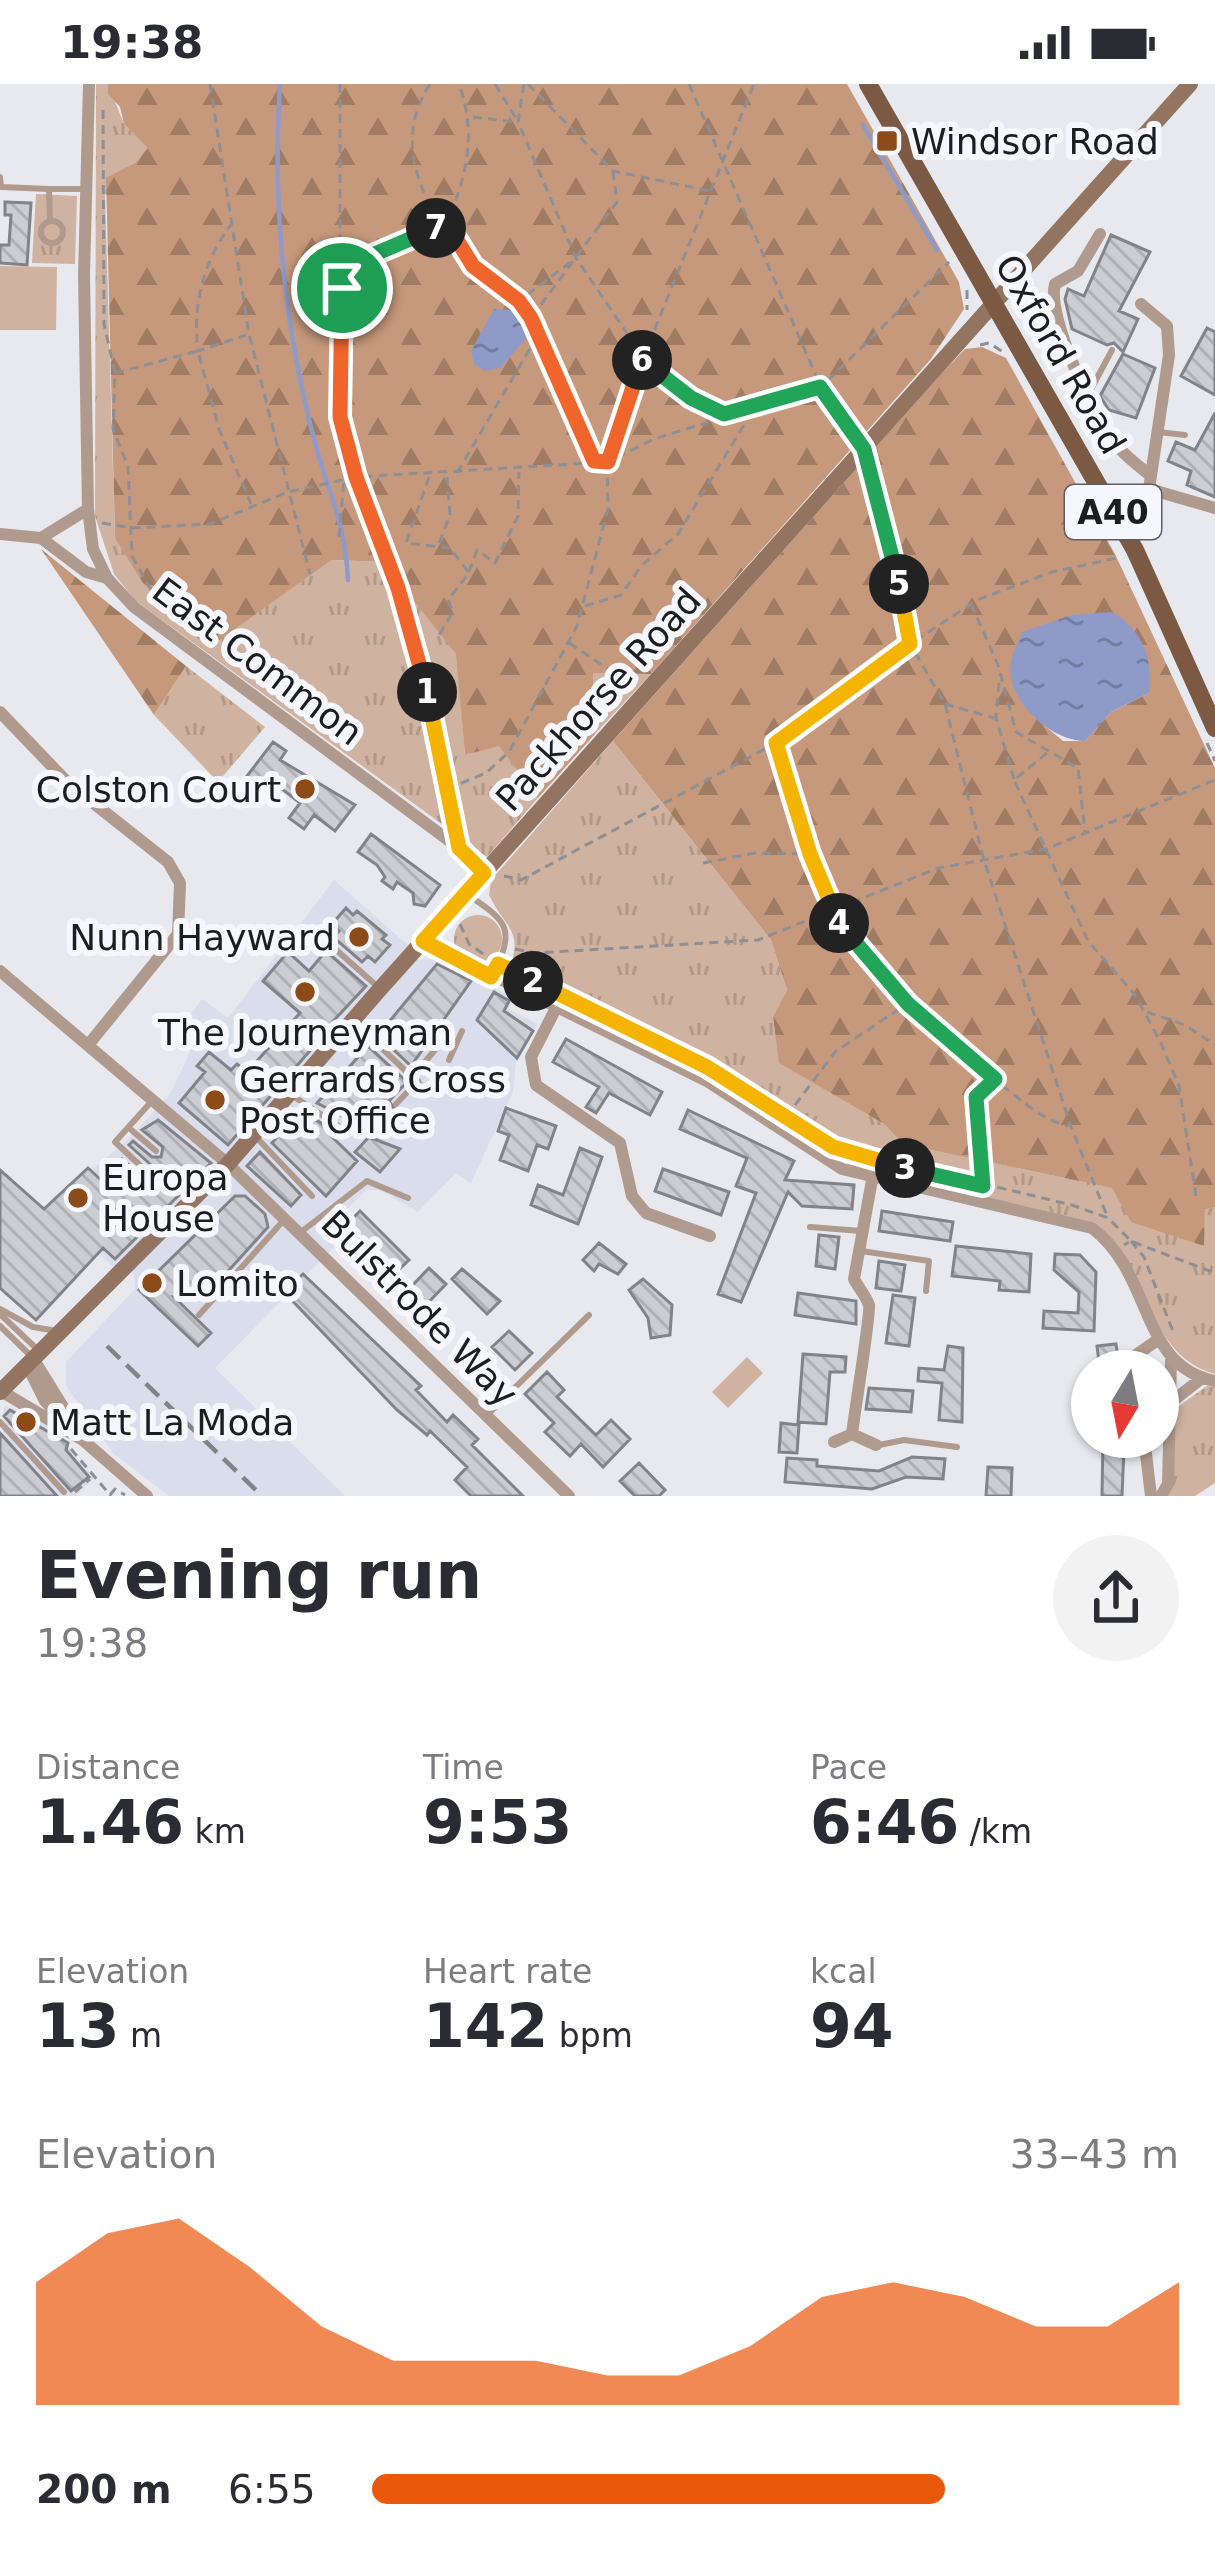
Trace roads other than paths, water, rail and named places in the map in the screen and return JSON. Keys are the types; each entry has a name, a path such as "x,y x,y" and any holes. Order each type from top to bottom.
{"main road":[{"name":"Oxford Road","path":"868,84 1135,550 1210,734"},
{"path":"992,305 1190,84"},
{"name":"Packhorse Road","path":"1,1392 255,1135 992,305"}],"street":[{"name":"East Common","path":"89,84 84,230 88,515 93,549 107,578 134,608 459,848 484,873"},
{"path":"1100,234 1078,271 1054,284 1051,298 1089,393 1120,448 1149,482 1215,508"},
{"path":"1112,510 1149,482 1170,339 1158,315 1141,304"},
{"path":"41,538 88,515"},
{"path":"0,534 41,538 86,572 107,578"},
{"path":"0,712 68,782 168,862 180,883 178,934 89,1044"},
{"path":"423,941 495,971 556,1008 707,1081 842,1169 872,1180 1071,1222 1125,1245 1165,1350"},
{"name":"Bulstrode Way","path":"0,971 228,1164 569,1496"},
{"path":"556,1008 523,1069 536,1085 620,1143 632,1196 646,1213 710,1236"},
{"path":"852,1434 860,1348 870,1318 868,1303 854,1279 872,1180"},
{"path":"1142,1350 1159,1339"},
{"path":"34,1360 50,1408 147,1496"},
{"path":"1179,1364 1209,1380"},
{"path":"1179,1396 1209,1380"},
{"path":"1,1392 84,1441"},
{"path":"833,1442 852,1434 876,1445"},
{"path":"1146,1458 1151,1496"},
{"path":"1162,1496 1168,1484 1169,1458"}],"lane":[{"path":"0,177 1,188 85,189"},
{"path":"49,189 50,220 40,230 44,240 58,241 63,231"},
{"path":"50,220 63,231 84,230"},
{"path":"1089,393 1112,350"},
{"path":"1155,432 1185,435"},
{"path":"466,893 504,923 506,947 495,971"},
{"path":"316,932 380,989"},
{"path":"353,1022 426,1090"},
{"path":"308,1029 329,1050"},
{"path":"449,1060 462,1031"},
{"path":"396,1104 445,1038"},
{"path":"291,1094 340,1127"},
{"path":"144,1169 115,1142 153,1099"},
{"path":"129,1128 156,1151"},
{"path":"255,1135 312,1196"},
{"path":"301,1232 367,1181 408,1198"},
{"path":"200,1315 286,1219"},
{"path":"810,1227 865,1231"},
{"path":"862,1251 929,1261 926,1291"},
{"path":"0,1312 33,1328 61,1332"},
{"path":"0,1312 34,1360"},
{"path":"486,1416 589,1315"},
{"path":"0,1326 34,1360"},
{"path":"0,1423 69,1493"},
{"path":"876,1445 904,1440 957,1447"}],"water":[{"path":"494,309 515,310 530,334 500,368 485,371 474,364 471,351"},
{"path":"1112,612 1144,646 1149,693 1111,712 1085,741 1071,739 1044,726 1022,703 1011,675 1012,657 1022,632 1072,615"}],"waterway":[{"path":"280,84 279,218 288,308 304,396 343,540 348,580"},
{"path":"863,125 937,250"}],"railway":[{"path":"107,1346 262,1496"}],"place":[{"name":"Windsor Road","path":"887,141"},
{"name":"Colston Court","path":"305,789"},
{"name":"Nunn Hayward","path":"359,937"},
{"name":"The Journeyman","path":"305,992"},
{"name":"Gerrards Cross Post Office","path":"215,1100"},
{"name":"Europa House","path":"78,1198"},
{"name":"Lomito","path":"152,1283"},
{"name":"Matt La Moda","path":"26,1422"}]}
